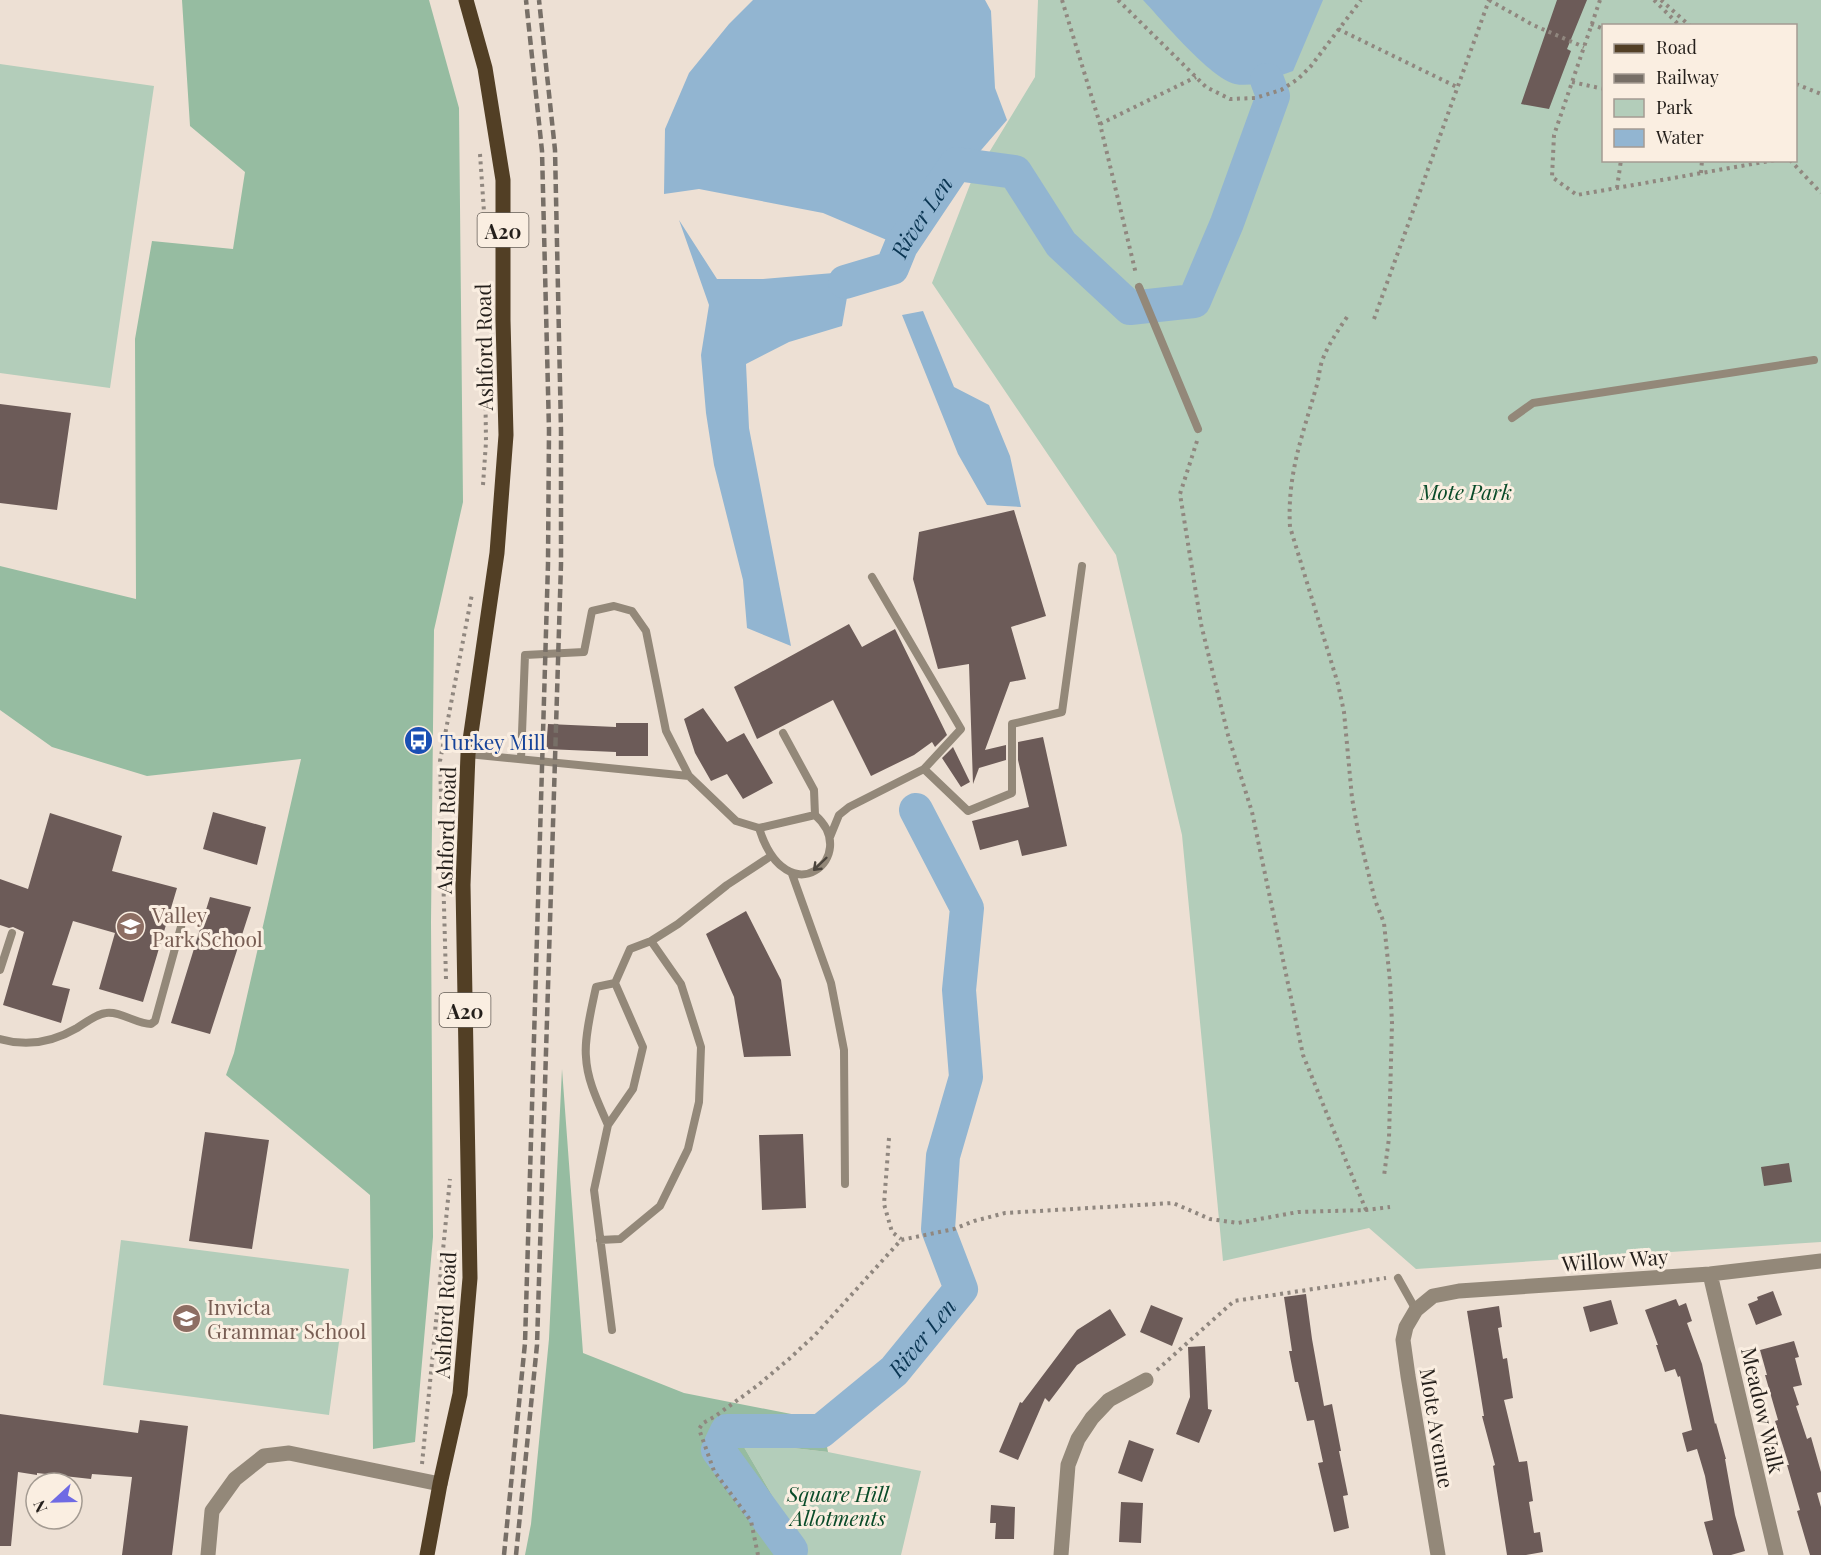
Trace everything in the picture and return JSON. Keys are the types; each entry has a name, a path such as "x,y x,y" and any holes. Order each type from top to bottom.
{"main road":[{"name":"Ashford Road","path":"427,1555 460,1394 470,1278 463,885 468,754 497,553 506,435 503,180 484,68 466,0"}],"street":[{"name":"Willow Way","path":"1416,1310 1433,1296 1458,1291 1710,1274 1821,1261"},
{"name":"Meadow Walk","path":"1710,1274 1776,1555"},
{"name":"Mote Avenue","path":"1416,1310 1406,1327 1403,1340 1438,1555"},
{"path":"1061,1555 1068,1465 1078,1439 1092,1418 1109,1400 1146,1380"},
{"path":"208,1555 212,1511 235,1479 264,1456 290,1453 440,1484"}],"lane":[{"path":"1139,287 1199,431"},
{"path":"1512,418 1533,403 1814,360"},
{"path":"924,769 969,811 1012,793 1012,724 1062,712 1082,566"},
{"path":"830,837 839,815 849,807 924,769 961,729 872,577"},
{"path":"521,759 525,655 584,652 592,611 614,606 632,611 646,631 666,731 689,776 736,821 759,828 815,815"},
{"path":"783,734 814,790 815,815 823,823 830,837 831,848 826,860 819,868 810,873 792,874"},
{"path":"468,754 689,776"},
{"path":"759,828 771,856 792,874 831,983 844,1050 845,1184"},
{"path":"612,1330 594,1190 608,1125 633,1089 643,1047 615,983 630,949 651,941 678,924 727,885 771,856"},
{"path":"0,1039 23,1043 51,1040 64,1036 106,1013 116,1014 143,1024 151,1024 155,1021 182,923"},
{"path":"0,970 12,933"},
{"path":"600,1240 620,1239 660,1206 688,1149 699,1102 701,1047 681,984 651,941"},
{"path":"608,1125 592,1086 586,1057 590,1016 596,987 615,983"},
{"path":"1398,1278 1416,1310"}],"path":[{"path":"1062,0 1100,124 1139,287"},
{"path":"1118,0 1206,87 1230,99 1255,98 1281,90 1298,79 1311,66 1361,0"},
{"path":"1374,319 1489,0 1533,25 1584,47"},
{"path":"1600,0 1554,135 1552,177 1576,195 1768,162"},
{"path":"1654,0 1678,24"},
{"path":"1660,0 1688,24"},
{"path":"1592,24 1602,28"},
{"path":"1338,29 1458,87"},
{"path":"1100,124 1196,77"},
{"path":"1572,82 1602,89"},
{"path":"1797,84 1821,94"},
{"path":"1617,188 1621,162"},
{"path":"1701,173 1702,162"},
{"path":"1792,162 1821,193"},
{"path":"1347,317 1330,342 1322,363 1295,459 1289,510 1290,527 1338,684 1344,712 1352,798 1358,831 1375,900 1384,923 1392,1023 1389,1138 1384,1176"},
{"path":"1199,431 1180,495 1201,624 1228,735 1252,812 1303,1055 1366,1210"},
{"path":"889,1138 884,1204 892,1232 901,1240"},
{"path":"758,1555 751,1521 714,1471 699,1429 703,1423 757,1386 807,1343 901,1240 954,1229 1005,1213 1173,1203 1210,1219 1238,1223 1298,1212 1390,1207"},
{"path":"1146,1380 1234,1301 1374,1279 1398,1278"}],"green space":[{"path":"182,0 429,0 459,108 463,502 434,630 431,922 433,1237 415,1442 373,1449 370,1195 226,1075 234,1053 301,759 147,776 52,747 0,710 0,566 136,599 135,339 152,241 233,249 245,172 190,126"},
{"name":"Mote Park","path":"1038,0 1821,0 1821,1242 1416,1269 1369,1228 1223,1261 1182,835 1116,555 932,283 971,182 1035,77"},
{"path":"0,64 154,86 110,388 0,373"},
{"path":"562,1069 583,1353 684,1393 822,1420 828,1452 741,1442 793,1531 797,1555 525,1555 531,1524 549,1339"},
{"path":"121,1240 349,1269 329,1415 103,1385"},
{"name":"Square Hill Allotments","path":"741,1442 828,1452 921,1471 901,1555 797,1555 793,1531"}],"water":[{"path":"753,0 985,0 991,11 995,88 1007,120 976,156 956,164 919,220 917,240 901,246 823,213 699,189 664,194 665,129 689,73 729,24"},
{"path":"1143,0 1323,0 1293,71 1264,81 1242,85 1225,79 1200,60"},
{"path":"679,220 717,279 763,279 892,268 897,280 849,286 842,326 789,342 746,364 749,428 791,646 747,628 743,580 714,465 706,413 701,355 709,305"},
{"path":"923,311 954,387 989,405 1010,456 1021,507 987,505 958,454 902,315"}],"building":[{"path":"1557,0 1587,0 1567,49 1571,51 1549,109 1521,104"},
{"path":"0,404 71,413 57,510 0,503"},
{"path":"1014,510 1046,616 1011,627 1026,679 1010,682 985,750 1006,745 1006,760 979,768 973,784 969,664 938,669 913,579 919,532"},
{"path":"849,624 862,647 895,629 947,735 935,747 932,742 914,755 871,776 833,700 757,739 734,687"},
{"path":"703,708 727,742 744,733 773,783 743,799 727,774 711,781 695,753 684,719"},
{"path":"616,723 648,723 648,756 616,756 616,752 546,749 548,724 616,727"},
{"path":"1043,737 1067,846 1022,856 1018,840 980,850 972,821 1029,807 1018,760 1018,742"},
{"path":"953,747 970,782 961,787 942,758"},
{"path":"213,812 266,827 257,865 203,849"},
{"path":"50,813 122,836 112,871 177,888 143,1002 99,989 115,933 73,921 52,985 70,989 61,1023 3,1005 24,932 0,925 0,879 28,889"},
{"path":"210,897 251,907 210,1034 171,1023"},
{"path":"746,911 781,980 791,1056 744,1057 734,997 706,934"},
{"path":"205,1132 269,1140 252,1249 189,1241"},
{"path":"803,1134 806,1208 762,1210 759,1135"},
{"path":"1789,1163 1792,1182 1764,1186 1761,1167"},
{"path":"1773,1291 1782,1315 1756,1325 1748,1304 1758,1300 1757,1297"},
{"path":"1306,1294 1324,1406 1332,1404 1348,1495 1343,1496 1349,1528 1334,1532 1318,1463 1323,1462 1314,1420 1307,1421 1298,1382 1295,1382 1289,1351 1292,1351 1284,1297"},
{"path":"1676,1299 1679,1306 1686,1303 1692,1321 1687,1323 1702,1364 1715,1424 1726,1459 1735,1515 1745,1551 1731,1555 1713,1555 1704,1522 1713,1520 1705,1476 1697,1449 1687,1452 1682,1433 1692,1430 1680,1376 1678,1377 1675,1369 1665,1372 1645,1310"},
{"path":"1611,1300 1618,1324 1590,1332 1583,1307"},
{"path":"1151,1305 1183,1318 1172,1346 1140,1332"},
{"path":"1499,1306 1502,1327 1498,1328 1503,1359 1507,1358 1513,1398 1504,1400 1519,1462 1527,1461 1533,1501 1529,1502 1534,1533 1540,1532 1543,1552 1526,1555 1507,1555 1493,1466 1495,1465 1482,1416 1484,1416 1467,1311"},
{"path":"1110,1309 1126,1335 1077,1365 1049,1402 1045,1398 1018,1460 999,1452 1020,1402 1022,1403 1077,1330"},
{"path":"1794,1341 1799,1357 1795,1358 1802,1385 1793,1387 1799,1405 1796,1406 1807,1439 1811,1437 1821,1472 1821,1492 1817,1493 1821,1507 1821,1555 1810,1555 1797,1511 1800,1510 1787,1465 1789,1465 1775,1421 1778,1420 1760,1350"},
{"path":"1205,1346 1208,1409 1212,1410 1199,1443 1176,1434 1190,1397 1188,1347"},
{"path":"0,1414 138,1433 140,1420 188,1426 172,1555 122,1555 132,1477 92,1474 91,1479 84,1478 84,1471 18,1472 11,1546 0,1546"},
{"path":"1129,1440 1154,1449 1142,1482 1118,1473"},
{"path":"1121,1502 1143,1503 1141,1543 1119,1542"},
{"path":"991,1505 1015,1507 1014,1539 995,1539 996,1523 990,1523"}],"waterway":[{"name":"River Len","path":"845,282 892,268 901,246 956,164 1015,172 1061,244 1130,308 1194,301 1227,223 1273,96 1267,80"},
{"name":"River Len","path":"790,1555 791,1550 718,1450 727,1431 821,1431 894,1371 961,1289 938,1229 943,1156 966,1077 959,990 967,908 916,810"}],"railway":[{"path":"504,1555 525,1343 548,564 549,430 542,151 526,0"},
{"path":"516,1555 537,1345 561,564 561,430 555,150 539,0"}],"place":[{"name":"Turkey Mill","path":"419,741"},
{"name":"Valley Park School","path":"131,926"},
{"name":"Invicta Grammar School","path":"186,1318"}]}
